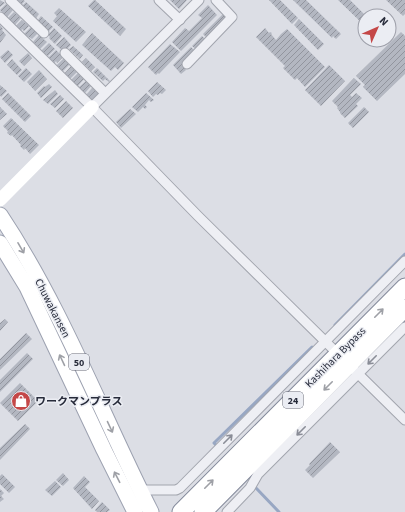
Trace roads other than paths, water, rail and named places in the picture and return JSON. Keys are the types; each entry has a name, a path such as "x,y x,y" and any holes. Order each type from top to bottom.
{"highway":[{"name":"Kashihara Bypass","path":"181,512 349,364 405,287"},
{"name":"Kashihara Bypass","path":"203,512 405,308"}],"main road":[{"name":"Chuwakansen","path":"0,215 20,245 53,306 151,512"},
{"name":"Chuwakansen","path":"0,243 27,287 132,509"}],"street":[{"path":"10,0 44,33"},
{"path":"159,0 180,20"},
{"path":"0,200 199,0"},
{"path":"186,64 232,17 216,0"},
{"path":"0,17 405,420"},
{"path":"65,53 105,93"},
{"path":"140,490 176,490 180,488 405,261"},
{"path":"227,512 250,488 258,474 349,364 405,327"}],"waterway":[{"path":"335,325 405,254"},
{"path":"217,446 214,443 312,347"},
{"path":"256,488 279,512"}],"place":[{"name":"ワークマンプラス","path":"21,401"}]}
